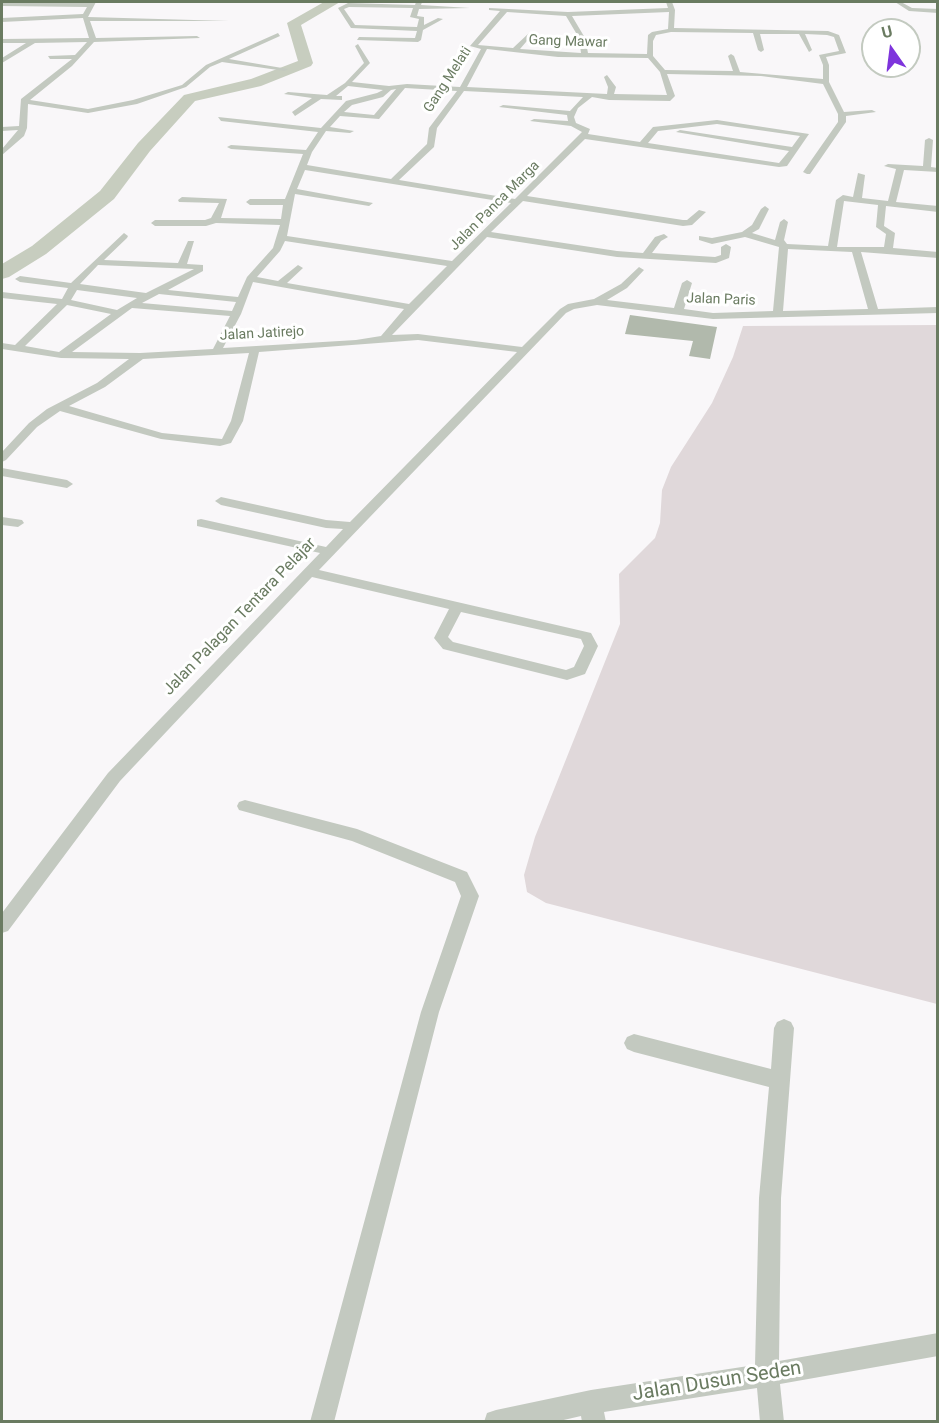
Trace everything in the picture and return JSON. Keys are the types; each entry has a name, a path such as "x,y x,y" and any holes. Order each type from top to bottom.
{"street":[{"path":"501,2 491,9 537,10 558,14 672,10"},
{"path":"630,2 634,10"},
{"path":"669,2 672,10 671,30"},
{"path":"2,4 92,3 86,20 93,39"},
{"path":"440,19 421,29 353,27 341,8 345,5 418,4 467,8"},
{"path":"413,17 418,4"},
{"path":"595,4 603,12"},
{"path":"898,4 911,10 938,11"},
{"path":"558,14 560,6"},
{"path":"484,49 473,45 505,10"},
{"path":"568,14 572,25 584,41 585,56"},
{"path":"344,15 359,15"},
{"path":"402,17 448,19"},
{"path":"295,114 347,84 366,63 358,43 418,40 422,18"},
{"path":"2,20 226,21"},
{"path":"86,20 173,26"},
{"path":"561,24 572,25"},
{"path":"347,84 389,88 403,86 463,87 654,100 670,98 663,72 650,56 651,35 671,30 801,32 837,36 843,53 822,55 826,65 826,82 842,114 842,122 807,172"},
{"path":"756,32 761,50"},
{"path":"801,32 809,50"},
{"path":"46,41 52,34"},
{"path":"24,101 95,110 176,89 188,83 197,72 278,35"},
{"path":"514,51 529,35"},
{"path":"2,41 197,38"},
{"path":"2,153 20,136 23,128 24,101 77,57 93,39"},
{"path":"3,59 34,41"},
{"name":"Gang Mawar","path":"484,49 585,56 650,56"},
{"name":"Gang Melati","path":"393,182 431,145 433,128 463,87 484,49"},
{"path":"731,56 737,73"},
{"path":"50,57 77,57"},
{"path":"221,60 285,69"},
{"path":"663,72 784,76 798,74 826,82"},
{"path":"774,88 784,76"},
{"path":"607,77 612,87 609,98"},
{"path":"338,114 376,117 403,86"},
{"path":"216,352 236,314 250,279 277,249 282,238 288,202 301,167 323,129 349,103 380,95 389,88"},
{"path":"288,94 358,100"},
{"path":"573,124 570,117 572,113 589,96"},
{"path":"503,107 572,113"},
{"path":"842,114 872,112"},
{"path":"221,119 350,131"},
{"path":"534,121 573,124 587,131 583,136"},
{"path":"583,136 773,165 784,164 805,135 730,122 656,129 643,144"},
{"path":"693,134 701,124"},
{"path":"2,129 23,128"},
{"path":"656,129 793,149"},
{"name":"Jalan Panca Marga","path":"384,338 411,307 583,136"},
{"path":"927,169 929,140"},
{"path":"231,147 308,152"},
{"path":"888,166 938,170"},
{"path":"301,167 683,223 689,223 702,212"},
{"path":"888,250 891,233 880,227 886,204 901,167"},
{"path":"857,200 861,175"},
{"path":"210,200 216,191"},
{"path":"293,191 369,203"},
{"path":"832,250 841,199 938,209"},
{"path":"182,200 224,202 215,220"},
{"path":"250,202 288,202"},
{"path":"702,238 712,241 745,234 756,227 765,208"},
{"path":"155,223 206,223 215,220 283,222"},
{"path":"778,315 784,246 779,240 784,222"},
{"path":"486,234 617,254 645,256 716,260 726,256 726,248"},
{"path":"745,234 784,246 856,251 888,250 938,255"},
{"path":"16,349 65,302 74,286 123,236"},
{"path":"645,256 658,239 664,237"},
{"path":"282,238 456,264"},
{"path":"182,265 191,243"},
{"path":"856,251 873,310"},
{"path":"61,355 144,296 201,268 182,265 96,262"},
{"path":"281,283 298,268"},
{"path":"597,302 624,286 639,270"},
{"path":"20,279 144,296"},
{"path":"250,279 411,307"},
{"path":"678,312 687,283"},
{"path":"155,291 241,300"},
{"path":"2,295 65,302 120,313"},
{"name":"Jalan Paris","path":"523,350 563,311 571,306 597,302 713,316 938,310"},
{"path":"130,305 236,314"},
{"name":"Jalan Jatirejo","path":"2,346 61,355 140,356 356,343 384,338 452,340 523,350"},
{"path":"60,406 161,436 220,443 231,436 237,421 255,349"},
{"name":"Jalan Palagan Tentara Pelajar","path":"2,926 114,777 204,680 523,350"},
{"path":"2,458 33,425 60,406 101,386 140,356"},
{"path":"2,472 68,484"},
{"path":"221,501 304,520 352,526"},
{"path":"2,521 18,523"},
{"path":"201,523 328,551"},
{"path":"310,572 457,606 586,636 591,646 580,670 567,675 448,646 441,638 457,606"},
{"path":"245,806 357,836 367,842 461,877 470,896 430,1012 322,1422"},
{"path":"772,1422 767,1376 770,1198 783,1028"},
{"path":"634,1043 780,1081"},
{"name":"Jalan Dusun Seden","path":"496,1422 592,1412 938,1344"}],"shaded area":[{"path":"937,325 937,1004 546,903 527,892 524,875 535,837 620,624 619,574 655,538 660,523 662,490 671,467 712,403 733,357 743,326"}],"building":[{"path":"630,315 717,327 710,359 689,356 693,341 625,334"}],"waterway":[{"path":"2,273 39,250 107,195 144,147 190,98 256,83 306,63 294,23 333,2"}]}
